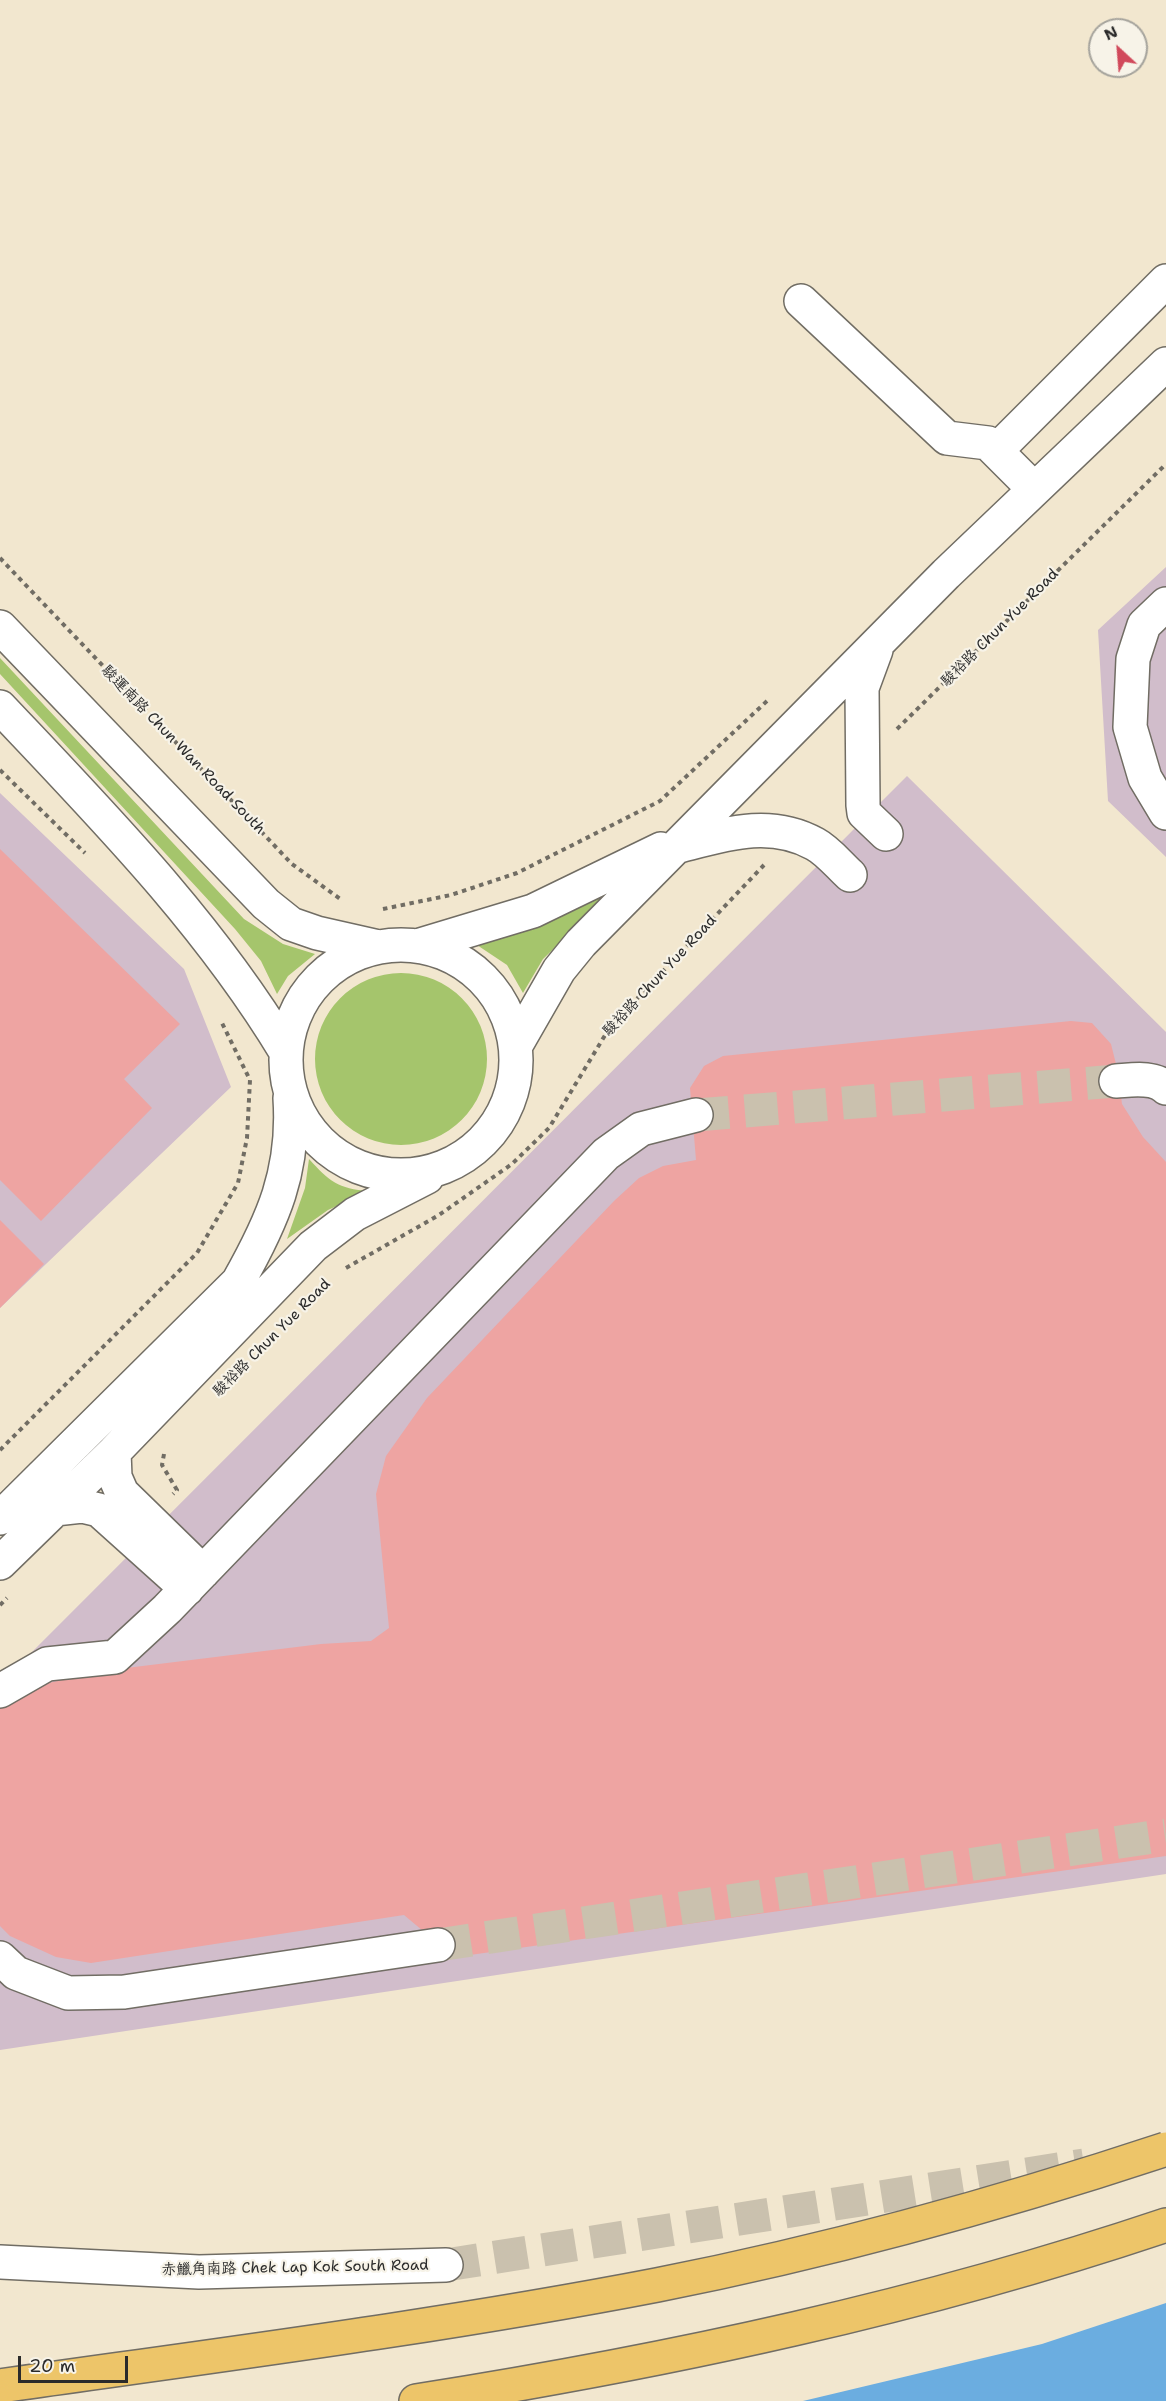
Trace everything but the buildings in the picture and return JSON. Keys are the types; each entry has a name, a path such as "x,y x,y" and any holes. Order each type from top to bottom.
{"highway":[{"path":"0,2386 411,2328 658,2284 891,2230 1090,2174 1166,2149"},
{"path":"416,2401 637,2362 829,2321 988,2279 1166,2225"}],"street":[{"path":"996,451 1166,281"},
{"path":"801,301 947,438 988,443 1034,489"},
{"path":"516,1046 554,979 574,952 878,643 1034,489 1166,364"},
{"path":"1166,604 1144,625 1133,659 1130,727 1146,778 1166,813"},
{"path":"0,627 266,904 291,924 317,933 379,947 417,946 532,911 683,841 740,830 775,830 793,835 816,845 850,875"},
{"path":"878,643 862,688 864,813 886,834"},
{"path":"0,707 118,832 208,939 259,1007 286,1052"},
{"path":"7,1577 55,1509 114,1452 313,1246 355,1214 450,1165 481,1145 503,1116 515,1082 516,1046 506,1009 484,978 453,956 417,946"},
{"path":"0,1518 238,1282 261,1241 288,1169 292,1132 286,1052 292,1023 306,996 319,981 350,957 379,947"},
{"path":"1116,1081 1144,1079 1162,1084 1166,1088"},
{"path":"289,1087 301,1119 323,1145 351,1164 383,1174 417,1175 450,1165"},
{"path":"0,1691 47,1664 115,1657 195,1581 606,1154 641,1129 696,1115"},
{"path":"114,1452 115,1478 122,1493 148,1519 195,1581"},
{"path":"55,1509 82,1506 99,1510 195,1581"},
{"path":"0,1958 16,1973 68,1993 124,1992 438,1945"},
{"name":"赤鱲角南路 Chek Lap Kok South Road","path":"0,2262 199,2272 446,2265"}],"path":[{"name":"駿裕路 Chun Yue Road","path":"863,763 1166,464"},
{"name":"駿運南路 Chun Wan Road South","path":"0,558 292,864 343,901 354,903"},
{"path":"376,908 387,910 451,895 517,873 660,801 771,697"},
{"path":"0,770 93,861"},
{"name":"駿裕路 Chun Yue Road","path":"336,1273 376,1253 439,1215 512,1164 549,1128 610,1027 793,835"},
{"path":"0,1450 197,1253 238,1183 247,1138 250,1080 217,1014"},
{"path":"148,1519 177,1490 162,1465 165,1445"},
{"path":"0,1605 7,1577"}],"shaded area":[{"path":"1166,567 1166,857 1108,801 1098,630"},
{"path":"907,776 1166,1032 1166,1874 0,2050 0,1684"},
{"path":"0,793 184,969 231,1087 0,1308"}],"green space":[{"path":"0,658 244,919 283,944 315,954 288,976 277,994 261,961 235,929 0,674"},
{"path":"620,885 543,959 523,993 507,965 477,945 551,920"},
{"path":"401,973 418,974 434,979 449,987 462,998 473,1011 481,1026 486,1042 486,1076 481,1092 473,1107 462,1120 449,1131 434,1139 418,1144 401,1145 384,1144 368,1139 353,1131 340,1120 329,1107 321,1092 316,1076 315,1059 316,1042 321,1026 329,1011 340,998 353,987 368,979 384,974"},
{"path":"309,1159 322,1173 342,1186 369,1191 328,1210 287,1239 305,1188"}],"water":[{"path":"1166,2290 1166,2401 363,2401"}],"pier":[{"path":"1166,2287 1166,2303 1042,2344 803,2401 360,2401 362,2398 705,2345"}],"tunnel":[{"path":"696,1115 1116,1081"},
{"path":"438,1945 1166,1835"},
{"path":"446,2265 1084,2165"}]}
